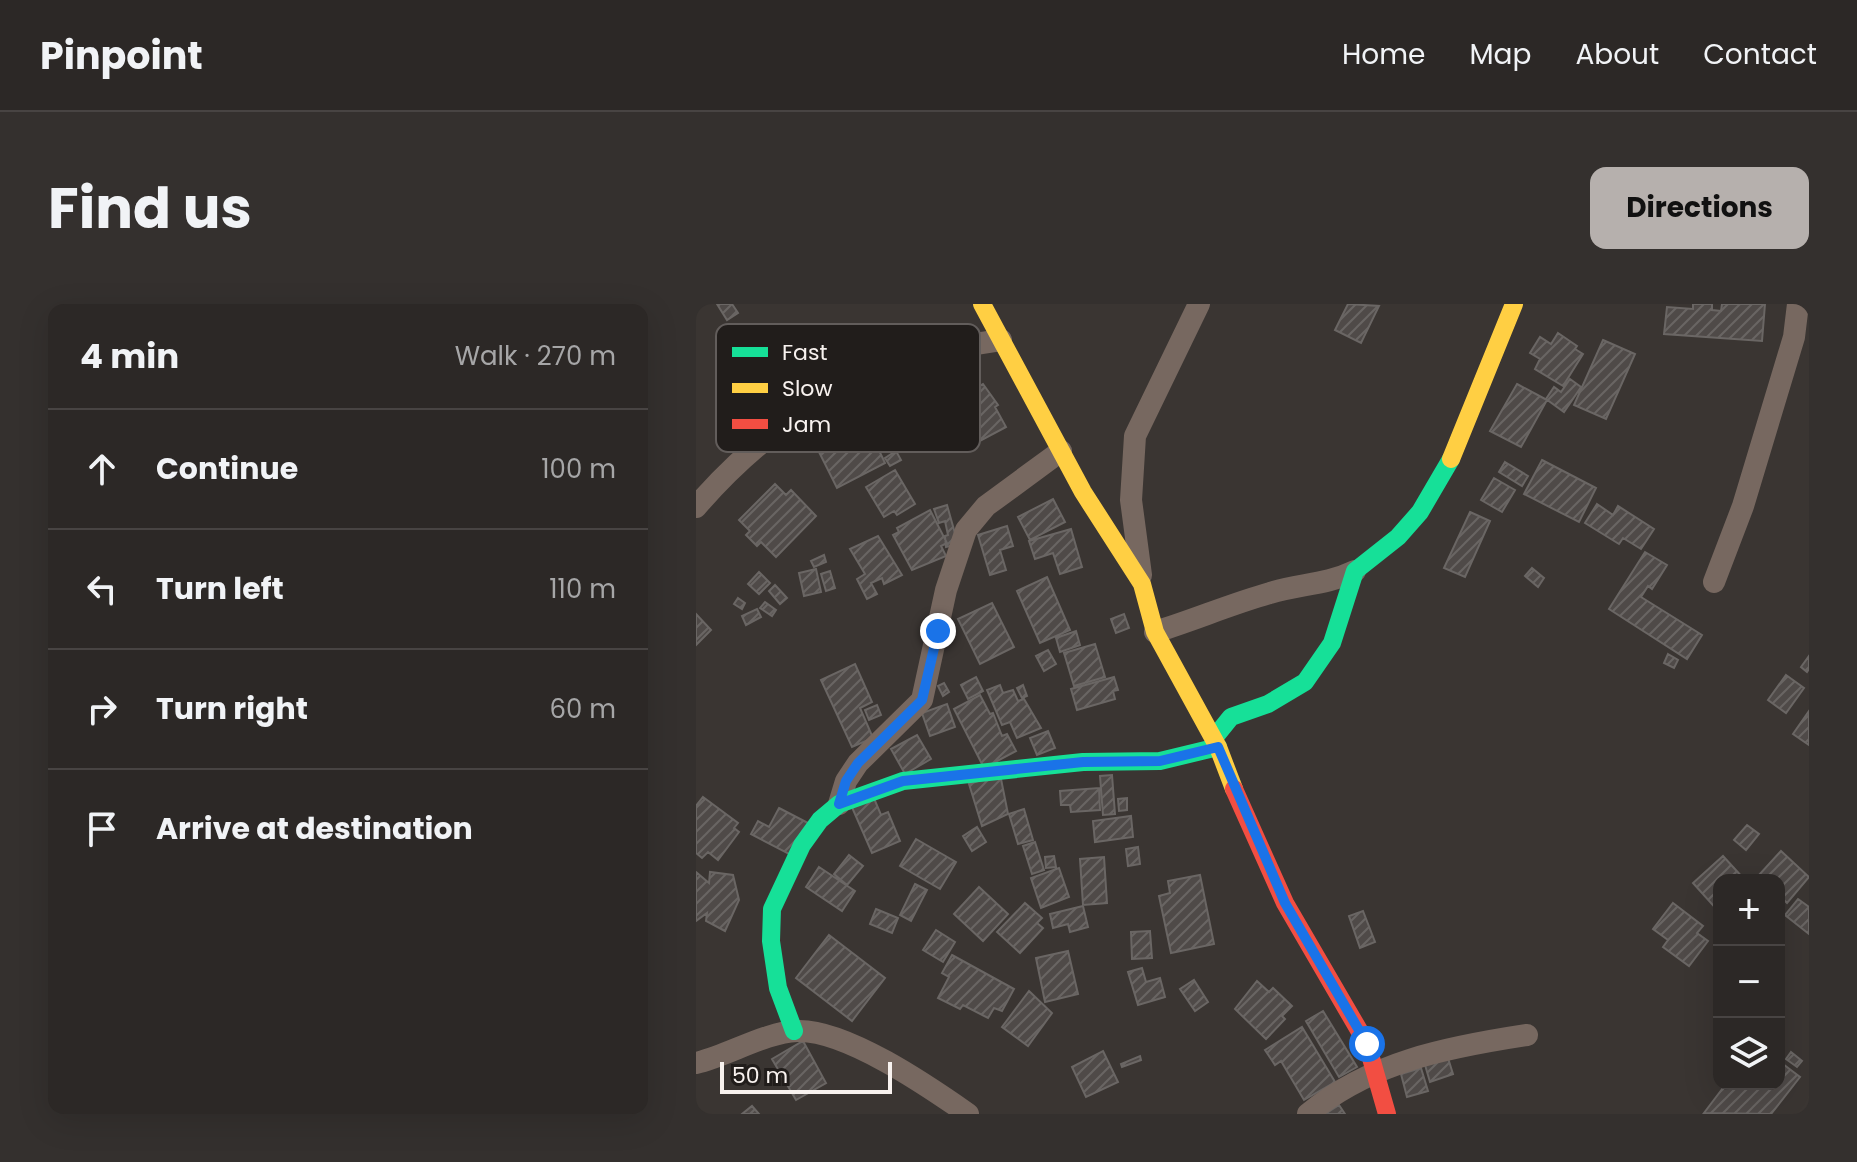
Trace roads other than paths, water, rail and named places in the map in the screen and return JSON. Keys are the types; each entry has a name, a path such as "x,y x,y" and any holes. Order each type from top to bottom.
{"street":[{"path":"982,304 1061,451 1142,584"},
{"path":"1199,304 1135,436 1131,500 1142,584 1155,632 1216,743 1285,903 1367,1044 1387,1114"},
{"path":"1155,632 1275,591 1329,583 1355,571 1398,537 1420,512 1455,453 1514,304"},
{"path":"1714,582 1743,506 1794,337 1798,304"},
{"path":"980,343 1001,340"},
{"path":"839,804 846,781 858,763 922,700 946,590 966,530 986,506 1061,451"},
{"path":"696,507 752,452"},
{"path":"794,1031 778,988 771,941 772,909 802,845 820,820 839,804 903,781 1083,762 1160,761 1216,743 1231,717 1268,704 1305,682 1332,643 1355,571"},
{"path":"696,1063 794,1031 826,1034 855,1046 959,1108"},
{"path":"1308,1114 1352,1082 1376,1072 1432,1053 1527,1035"},
{"path":"930,1114 959,1108"}]}
